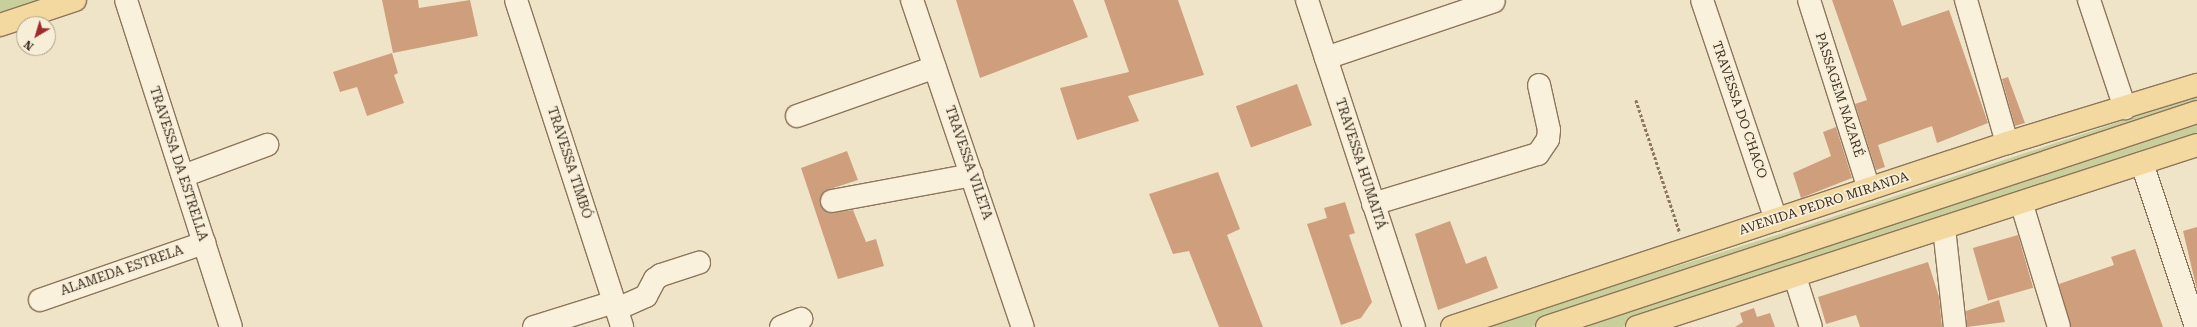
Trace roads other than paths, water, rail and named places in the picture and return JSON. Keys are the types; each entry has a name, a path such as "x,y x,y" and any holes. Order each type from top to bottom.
{"main road":[{"path":"0,25 75,0"},
{"name":"AVENIDA PEDRO MIRANDA","path":"1452,327 2007,143 2197,85"},
{"path":"1547,327 2197,112"},
{"path":"1637,327 1944,228 2022,205 2197,145"}],"street":[{"name":"TRAVESSA DA ESTRELLA","path":"126,0 231,327"},
{"name":"TRAVESSA TIMBÓ","path":"516,0 618,312"},
{"name":"TRAVESSA VILETA","path":"912,0 1023,327"},
{"name":"TRAVESSA HUMAITÁ","path":"1307,0 1414,327"},
{"name":"TRAVESSA DO CHACO","path":"1702,0 1776,220"},
{"name":"PASSAGEM NAZARÉ","path":"1809,0 1869,189"},
{"path":"1966,0 2007,143"},
{"path":"2089,0 2125,108"},
{"path":"1326,58 1494,1"},
{"path":"797,116 935,67"},
{"path":"1374,204 1538,154 1548,139 1549,130 1538,85"},
{"path":"182,176 267,145"},
{"path":"2142,163 2196,327"},
{"path":"832,201 972,175"},
{"path":"2022,205 2059,327"},
{"path":"1944,228 1955,327"},
{"name":"ALAMEDA ESTRELA","path":"40,300 204,243"},
{"path":"534,327 618,312 646,296 654,279 699,263"},
{"path":"1795,277 1811,327"}]}
